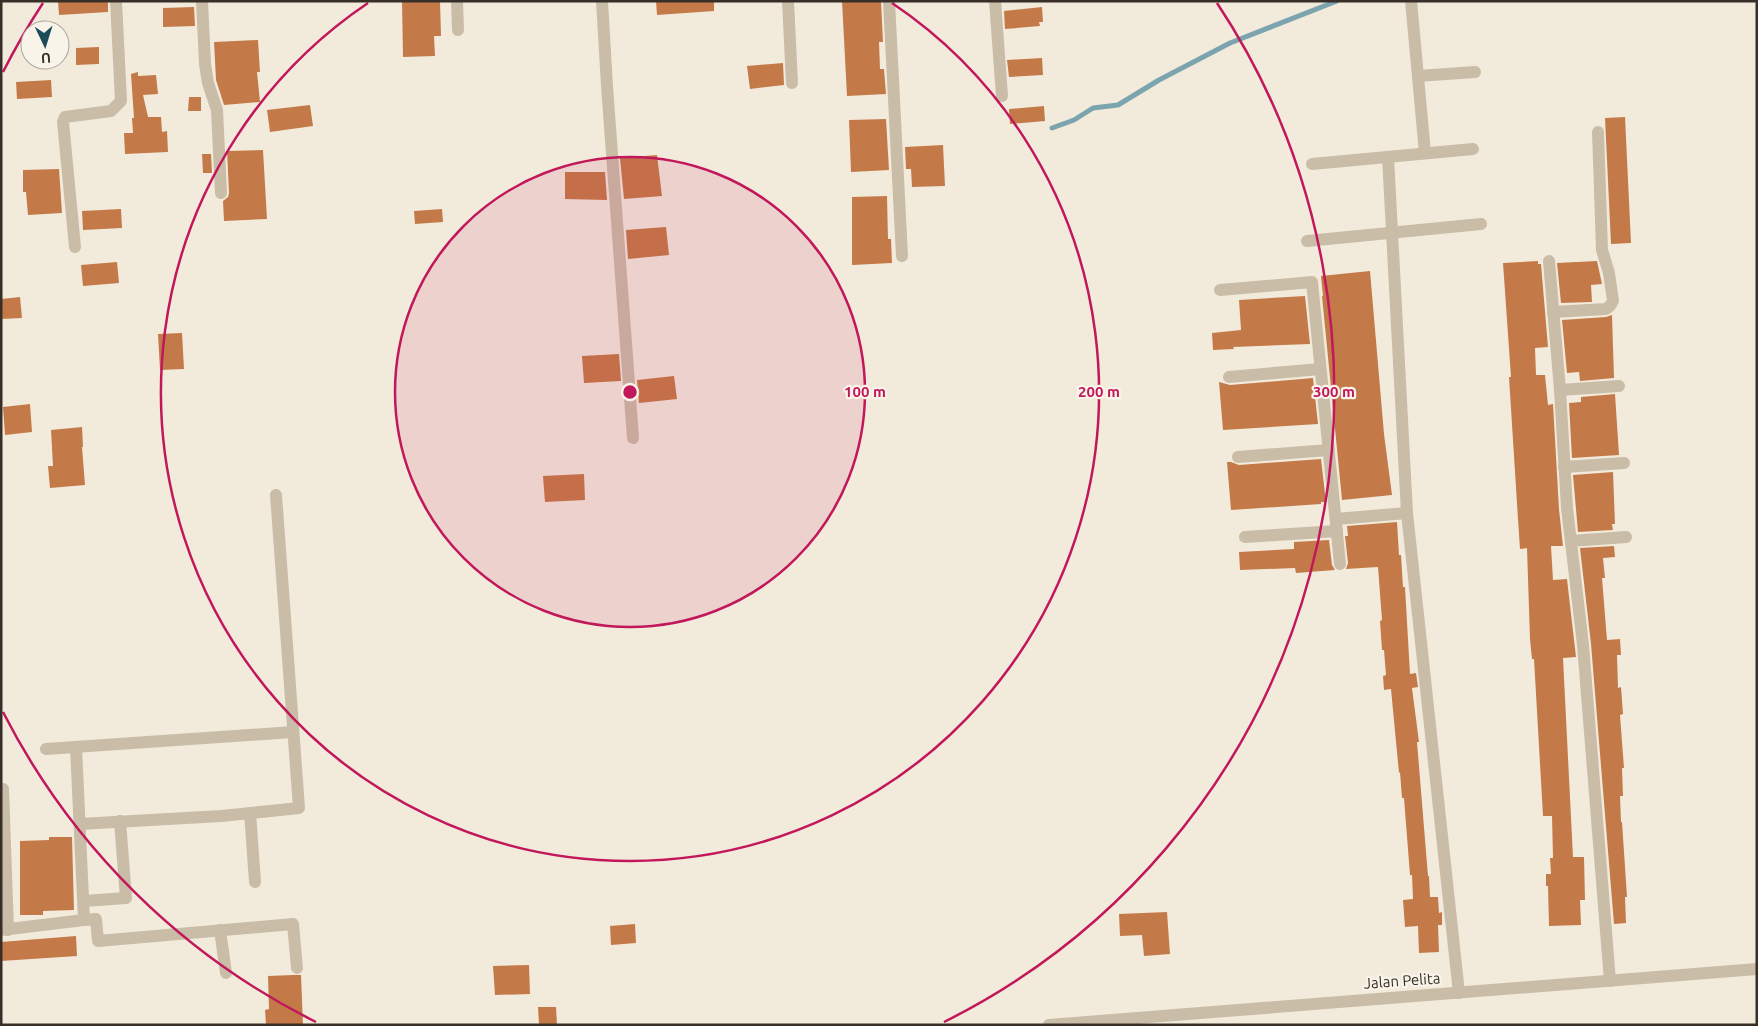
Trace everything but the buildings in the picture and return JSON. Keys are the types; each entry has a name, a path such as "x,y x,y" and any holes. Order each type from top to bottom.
{"street":[{"path":"76,247 64,119 65,116 111,111 121,101 116,1"},
{"path":"202,1 205,64 208,83 217,110 221,193"},
{"path":"457,1 458,30"},
{"path":"602,1 633,438"},
{"path":"788,1 792,83"},
{"path":"889,1 902,256"},
{"path":"995,1 1002,96"},
{"path":"1411,1 1425,154"},
{"path":"1418,76 1475,72"},
{"path":"1553,312 1606,309 1613,301 1609,274 1602,250 1598,132"},
{"path":"1312,164 1473,149"},
{"path":"1388,157 1407,513 1459,993"},
{"path":"1307,241 1481,224"},
{"path":"1549,261 1560,390 1564,467 1583,645 1610,981"},
{"path":"1220,290 1312,282 1340,564"},
{"path":"1229,377 1320,369"},
{"path":"1560,390 1619,386"},
{"path":"1238,457 1329,450"},
{"path":"1564,467 1624,463"},
{"path":"80,824 221,816 299,808 276,495"},
{"path":"1245,537 1407,513"},
{"path":"1571,541 1626,537"},
{"path":"46,749 293,732"},
{"path":"76,747 84,920"},
{"path":"3,789 5,930 96,919 98,941 293,924 297,968"},
{"path":"250,813 255,882"},
{"path":"84,900 126,898 120,822"},
{"path":"220,930 226,974"},
{"name":"Jalan Pelita","path":"1049,1025 1757,969"}],"waterway":[{"path":"1052,128 1074,120 1093,108 1118,105 1159,80 1230,43 1337,1"}]}
